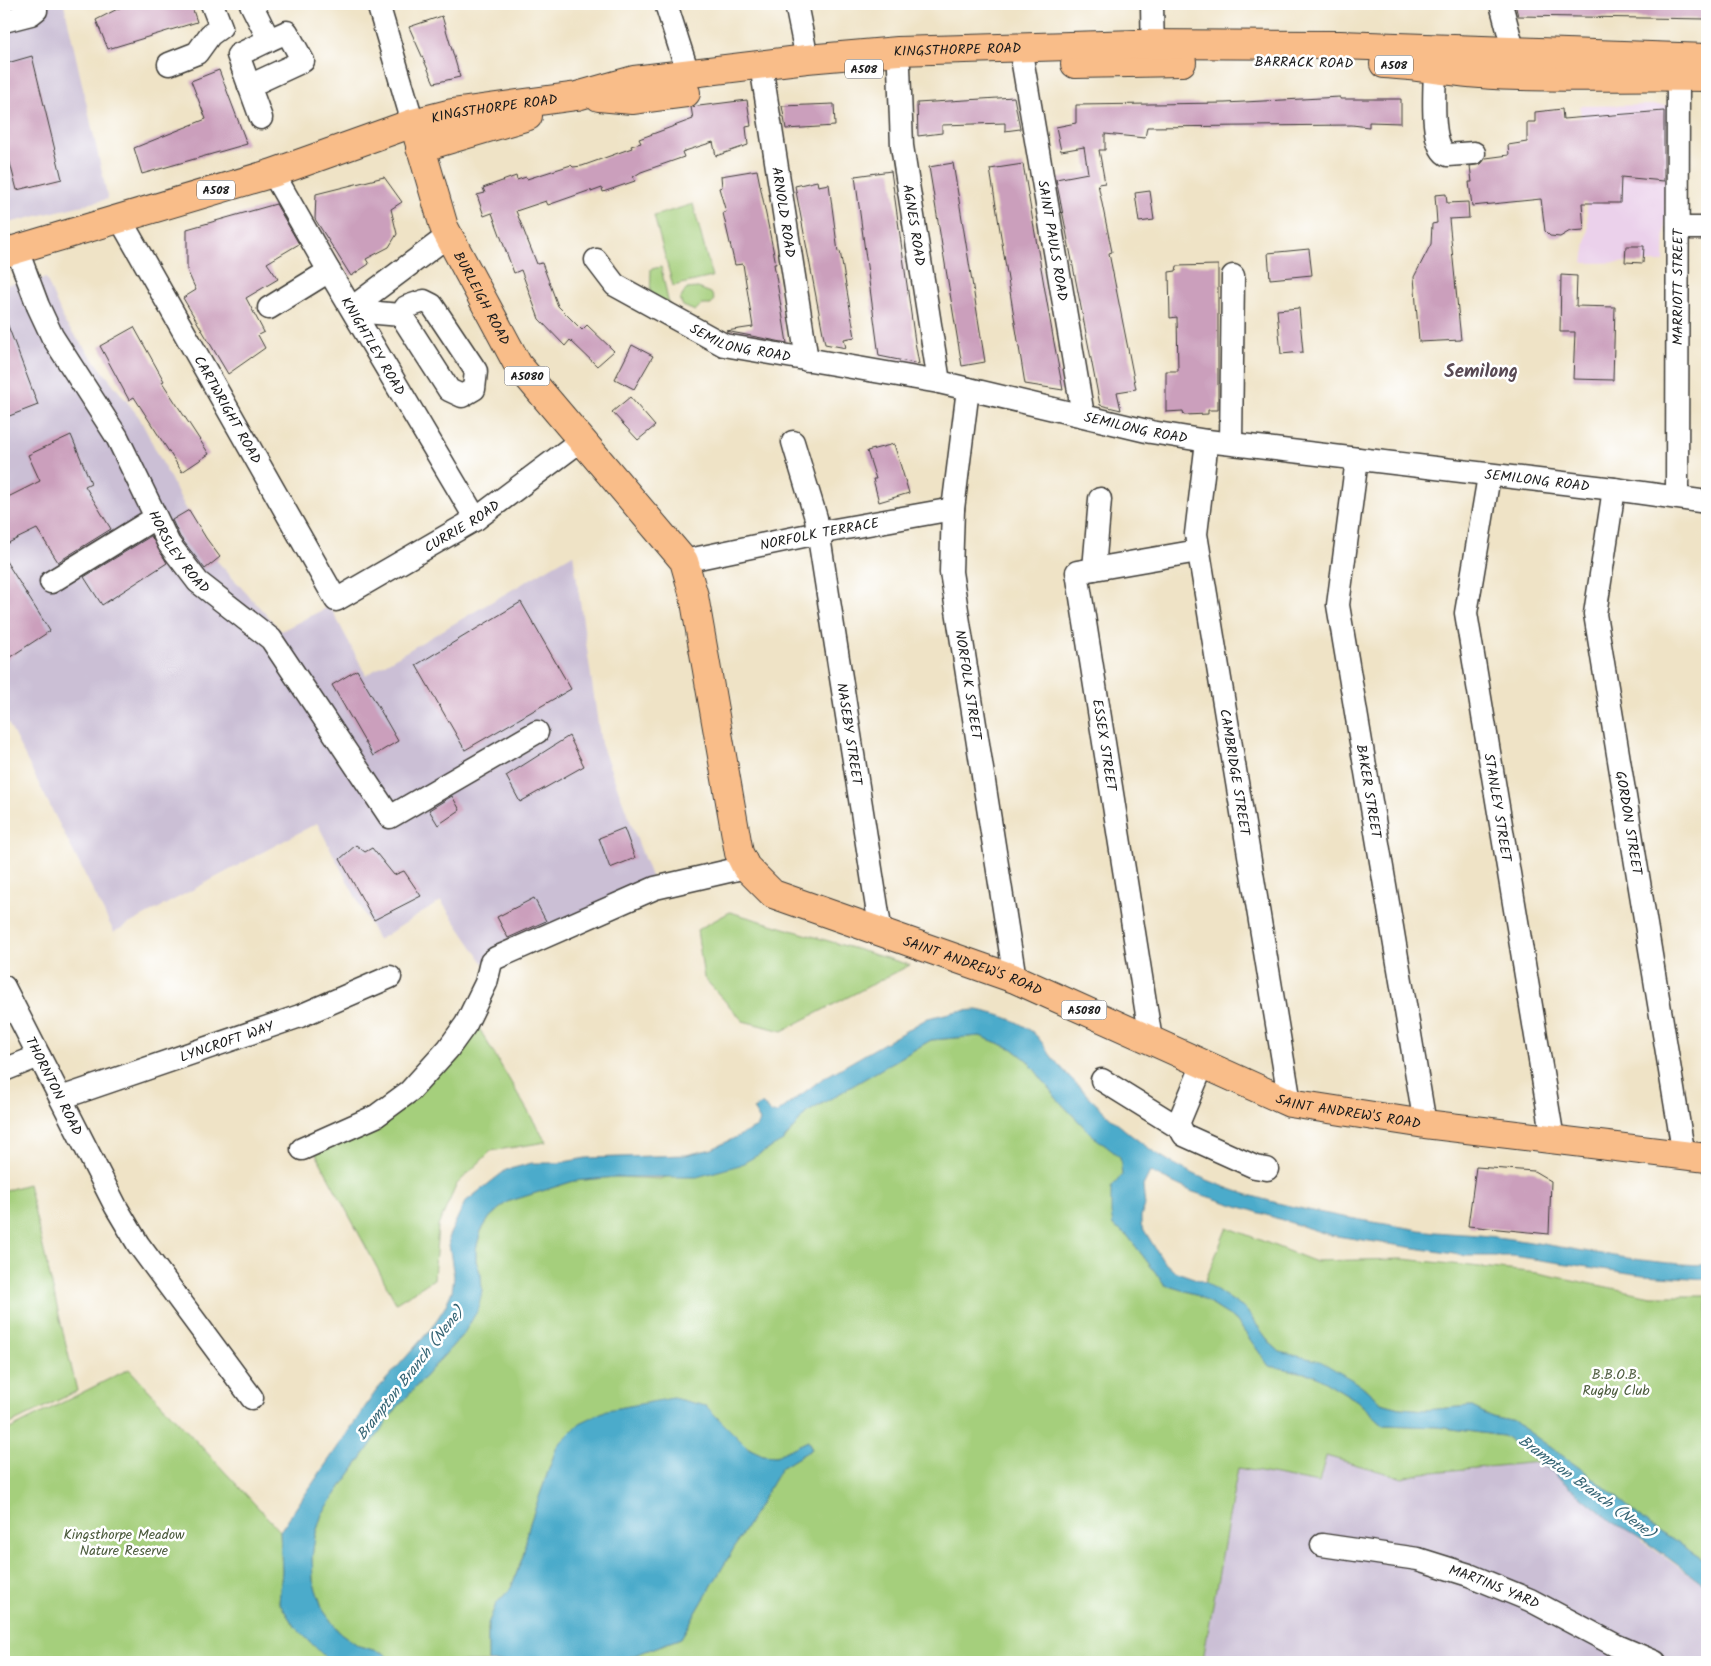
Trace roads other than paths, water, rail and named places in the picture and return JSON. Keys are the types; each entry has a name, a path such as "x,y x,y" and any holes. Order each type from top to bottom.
{"main road":[{"name":"KINGSTHORPE ROAD","path":"417,136 452,113 578,96 634,80 688,73 762,73 1023,64 1161,57 1340,44"},
{"name":"BARRACK ROAD","path":"1340,44 1513,49 1707,58"},
{"name":"KINGSTHORPE ROAD","path":"578,96 632,100 762,73 807,59 898,51 1003,47 1161,57"},
{"name":"BARRACK ROAD","path":"1513,49 1521,59 1539,65 1596,67 1609,78"},
{"name":"BARRACK ROAD","path":"1161,57 1309,61 1435,68 1493,75 1609,78 1707,77"},
{"name":"A508","path":"11,251 273,173 417,136"},
{"name":"BURLEIGH ROAD","path":"417,136 431,187 449,235 518,366 684,561 694,596"},
{"name":"SAINT ANDREW'S ROAD","path":"694,596 739,853 746,867 773,894 1015,978 1290,1103 1425,1124 1696,1157"}],"street":[{"path":"4,20 31,14 36,10 35,4"},
{"path":"169,64 197,53 210,35 220,27 212,4"},
{"path":"251,4 269,40"},
{"path":"378,4 417,136"},
{"path":"666,4 688,73"},
{"path":"796,4 807,59"},
{"path":"1152,4 1161,57"},
{"path":"1501,4 1513,49"},
{"path":"249,86 303,61 287,32 238,55 249,86 261,118"},
{"name":"SAINT PAULS ROAD","path":"1023,64 1083,415"},
{"name":"AGNES ROAD","path":"899,67 902,146 939,382"},
{"path":"1435,68 1436,133 1440,149 1448,155 1474,153"},
{"name":"ARNOLD ROAD","path":"762,73 807,360"},
{"name":"MARRIOTT STREET","path":"1677,497 1678,76"},
{"name":"KNIGHTLEY ROAD","path":"273,173 476,519"},
{"name":"CARTWRIGHT ROAD","path":"120,219 336,600"},
{"path":"1678,228 1707,228"},
{"path":"354,311 361,301 449,235"},
{"name":"HORSLEY ROAD","path":"11,251 52,336 99,405 117,437 169,544 198,582 271,639 390,817 537,732"},
{"name":"SEMILONG ROAD","path":"596,260 615,285 724,345 939,382 1151,432 1207,441 1489,476 1614,489 1707,502"},
{"path":"269,308 329,271"},
{"path":"1231,443 1232,276"},
{"path":"354,311 401,315"},
{"name":"NORFOLK STREET","path":"968,389 953,508 951,572 1015,978"},
{"name":"CURRIE ROAD","path":"336,600 476,519 580,441"},
{"name":"CAMBRIDGE STREET","path":"1207,441 1196,534 1198,551 1290,1103"},
{"name":"NASEBY STREET","path":"793,442 816,518 881,933"},
{"name":"BAKER STREET","path":"1357,459 1338,605 1425,1124"},
{"name":"STANLEY STREET","path":"1489,476 1466,613 1554,1139"},
{"name":"GORDON STREET","path":"1614,489 1595,614 1696,1157"},
{"path":"1094,569 1100,499"},
{"name":"NORFOLK TERRACE","path":"684,561 818,533 953,508"},
{"path":"51,582 155,518"},
{"name":"ESSEX STREET","path":"1151,1040 1077,572 1198,551"},
{"path":"302,1149 376,1116 410,1091 448,1049 466,1024 486,983 491,962 496,958 655,888 746,867"},
{"name":"LYNCROFT WAY","path":"61,1098 300,1016 390,977"},
{"name":"THORNTON ROAD","path":"4,988 116,1206 138,1244 252,1398"},
{"path":"4,1070 39,1056"},
{"path":"1202,1064 1178,1124 1184,1135 1255,1167 1267,1169"},
{"path":"1102,1080 1181,1129"},
{"name":"MARTINS YARD","path":"1322,1545 1418,1559 1469,1575 1530,1600 1622,1648 1655,1662"}],"water":[{"name":"Brampton Branch (Nene)","path":"978,1010 1010,1019 1032,1032 1093,1101 1145,1146 1183,1169 1235,1191 1318,1212 1420,1230 1496,1237 1628,1258 1707,1265 1707,1279 1643,1275 1513,1256 1467,1256 1330,1235 1193,1192 1150,1172 1143,1186 1145,1206 1141,1216 1141,1225 1163,1261 1174,1271 1205,1282 1246,1310 1270,1343 1280,1352 1320,1361 1361,1385 1381,1403 1400,1408 1426,1410 1470,1406 1492,1417 1515,1422 1591,1476 1651,1526 1707,1562 1707,1587 1649,1544 1619,1527 1539,1462 1503,1436 1438,1427 1384,1425 1356,1400 1315,1375 1269,1366 1236,1320 1195,1294 1165,1285 1127,1235 1113,1226 1111,1188 1122,1175 1120,1157 1093,1136 1057,1099 1028,1061 1013,1049 980,1036 931,1040 806,1113 783,1141 740,1165 697,1177 615,1177 574,1181 507,1202 490,1217 481,1231 476,1249 476,1261 481,1275 482,1291 478,1310 464,1333 396,1409 322,1514 315,1536 312,1557 313,1581 323,1610 339,1632 359,1646 384,1653 391,1662 330,1662 294,1626 279,1602 282,1571 280,1531 376,1391 430,1330 445,1307 452,1291 454,1277 448,1238 465,1202 506,1170 532,1163 558,1163 586,1158 686,1155 712,1149 757,1127 760,1121 753,1109 762,1104 772,1113 777,1113 822,1079 928,1018 958,1011"},
{"path":"673,1398 706,1406 748,1448 763,1455 776,1456 808,1441 812,1449 781,1468 681,1638 616,1662 488,1662 488,1624 496,1604 511,1588 523,1556 529,1526 557,1446 580,1423 607,1410"}],"district":[{"name":"Semilong","path":"1481,370"}],"park label":[{"name":"B.B.O.B. Rugby Club","path":"1616,1382"},
{"name":"Kingsthorpe Meadow Nature Reserve","path":"124,1542"}]}
